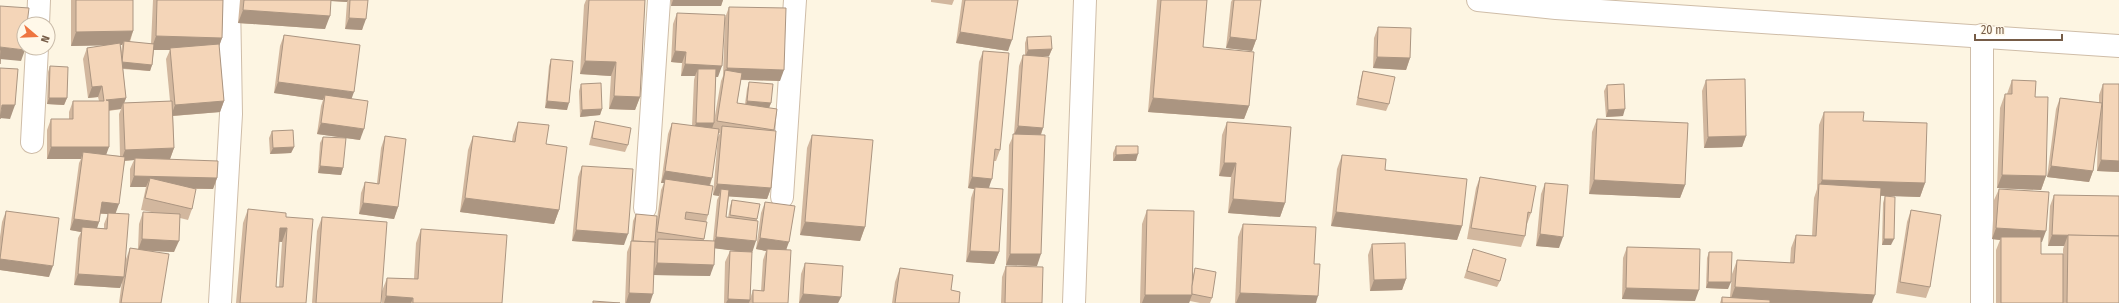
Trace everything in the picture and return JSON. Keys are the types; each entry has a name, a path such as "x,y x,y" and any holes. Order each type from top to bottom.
{"street":[{"path":"38,16 39,0"},
{"path":"220,303 231,114 229,0"},
{"path":"645,208 659,0"},
{"path":"782,197 795,0"},
{"path":"1074,303 1085,0"},
{"path":"1478,0 1556,8 1982,35 2119,46"},
{"path":"1982,35 1982,303"},
{"path":"32,142 37,56"}],"building":[{"path":"76,0 133,0 133,31 76,32"},
{"path":"157,0 223,0 222,38 156,36"},
{"path":"244,0 331,0 330,16 243,10"},
{"path":"350,0 368,0 366,19 349,18"},
{"path":"589,0 645,0 640,97 614,96 616,62 585,61"},
{"path":"965,0 1018,0 1012,40 960,32"},
{"path":"1161,0 1207,0 1203,47 1254,52 1249,106 1153,98"},
{"path":"1234,0 1261,0 1256,40 1230,37"},
{"path":"0,6 29,8 28,16 16,16 16,49 0,47"},
{"path":"729,7 786,8 784,70 727,68"},
{"path":"677,13 725,15 722,66 685,64 686,52 675,51"},
{"path":"1378,27 1411,28 1410,58 1377,57"},
{"path":"284,35 360,45 354,92 278,82"},
{"path":"1051,36 1052,49 1028,50 1027,37"},
{"path":"124,41 154,44 152,65 122,62"},
{"path":"120,43 126,98 106,100 109,101 109,147 51,147 51,119 73,119 73,101 104,101 102,86 92,87 87,48"},
{"path":"219,44 224,101 175,105 170,48"},
{"path":"983,51 1009,53 1000,150 995,149 992,179 972,177"},
{"path":"1023,55 1049,57 1043,128 1018,126"},
{"path":"551,59 573,61 569,103 547,101"},
{"path":"50,66 68,67 67,98 49,98"},
{"path":"0,68 18,69 15,105 2,105 0,119"},
{"path":"698,69 716,69 714,123 696,123"},
{"path":"725,70 742,73 737,103 777,109 774,130 717,121"},
{"path":"1363,71 1395,77 1389,104 1358,98"},
{"path":"1745,79 1746,136 1708,137 1706,80"},
{"path":"2012,80 2036,81 2035,97 2048,97 2046,176 2002,175 2005,94 2012,94"},
{"path":"749,82 773,84 771,103 747,101"},
{"path":"601,83 602,109 582,110 581,84"},
{"path":"1624,84 1625,109 1608,110 1607,85"},
{"path":"2103,84 2119,84 2119,161 2101,160"},
{"path":"325,95 368,101 364,129 321,123"},
{"path":"2060,98 2102,103 2093,171 2051,166"},
{"path":"172,101 174,148 125,150 123,103"},
{"path":"1824,112 1864,112 1863,121 1927,123 1925,183 1822,180"},
{"path":"1597,119 1688,123 1685,185 1594,180"},
{"path":"595,121 631,128 628,145 592,138"},
{"path":"518,122 549,125 546,144 567,147 559,210 465,198 473,136 515,142"},
{"path":"1227,122 1291,127 1285,203 1233,199 1236,163 1224,163"},
{"path":"672,123 719,129 712,178 665,171"},
{"path":"722,126 776,131 771,188 717,184"},
{"path":"293,130 294,147 273,148 272,131"},
{"path":"1013,134 1045,135 1041,254 1010,254"},
{"path":"812,135 873,140 865,227 805,222"},
{"path":"385,136 406,139 398,207 363,203 365,182 379,184"},
{"path":"323,137 346,138 343,168 320,166"},
{"path":"1116,146 1138,146 1138,154 1116,155"},
{"path":"83,152 125,157 119,204 102,202 99,222 74,219"},
{"path":"1342,155 1386,159 1385,170 1467,179 1462,226 1336,212"},
{"path":"135,158 218,161 217,178 134,176"},
{"path":"582,166 633,169 628,234 576,230"},
{"path":"1480,177 1536,186 1531,213 1528,212 1525,236 1471,228"},
{"path":"150,178 196,189 192,209 145,198"},
{"path":"665,179 713,186 708,215 686,212 685,219 707,222 704,239 657,232"},
{"path":"1545,183 1568,185 1563,237 1540,234"},
{"path":"1819,184 1881,188 1875,295 1735,287 1737,260 1794,263 1796,235 1816,236"},
{"path":"975,187 1003,189 999,252 970,251"},
{"path":"721,189 729,190 726,217 758,221 756,241 716,237"},
{"path":"1999,189 2049,192 2046,231 1996,228"},
{"path":"2054,195 2119,196 2119,236 2052,235"},
{"path":"1885,196 1895,197 1894,239 1884,239"},
{"path":"732,200 760,204 757,219 730,215"},
{"path":"765,202 795,206 789,242 760,238"},
{"path":"248,209 286,213 286,217 313,219 306,303 240,303","holes":["280,228 287,228 283,287 276,287"]},
{"path":"1147,210 1194,211 1192,295 1145,295"},
{"path":"1911,210 1941,215 1930,287 1900,282"},
{"path":"6,211 59,218 53,266 0,259"},
{"path":"143,212 180,214 179,241 142,239"},
{"path":"108,213 129,214 124,277 78,274 82,227 107,229"},
{"path":"636,214 657,216 655,243 633,241"},
{"path":"322,217 387,222 381,303 316,303"},
{"path":"1243,224 1316,227 1314,264 1320,264 1318,296 1240,293"},
{"path":"421,229 507,235 502,303 413,303 413,298 386,296 387,278 418,279"},
{"path":"2068,235 2119,236 2119,303 2067,303"},
{"path":"2001,237 2041,237 2041,254 2063,254 2063,303 2001,303"},
{"path":"658,239 715,241 714,265 657,263"},
{"path":"631,241 655,242 653,294 629,293"},
{"path":"1405,243 1406,279 1374,280 1372,244"},
{"path":"1627,247 1700,249 1699,290 1626,288"},
{"path":"130,248 169,254 161,303 121,303"},
{"path":"767,249 791,250 788,303 753,303 753,290 764,291"},
{"path":"1473,249 1506,259 1500,281 1467,271"},
{"path":"730,251 752,252 750,300 728,299"},
{"path":"1709,252 1732,252 1731,282 1708,282"},
{"path":"805,263 843,266 841,297 803,294"},
{"path":"1006,266 1043,267 1042,303 1005,303"},
{"path":"900,268 953,275 951,290 960,292 959,303 895,303"},
{"path":"1195,268 1216,272 1212,298 1192,294"},
{"path":"1722,297 1770,300 1770,303 1722,303"},
{"path":"593,301 620,303 593,303"}]}
